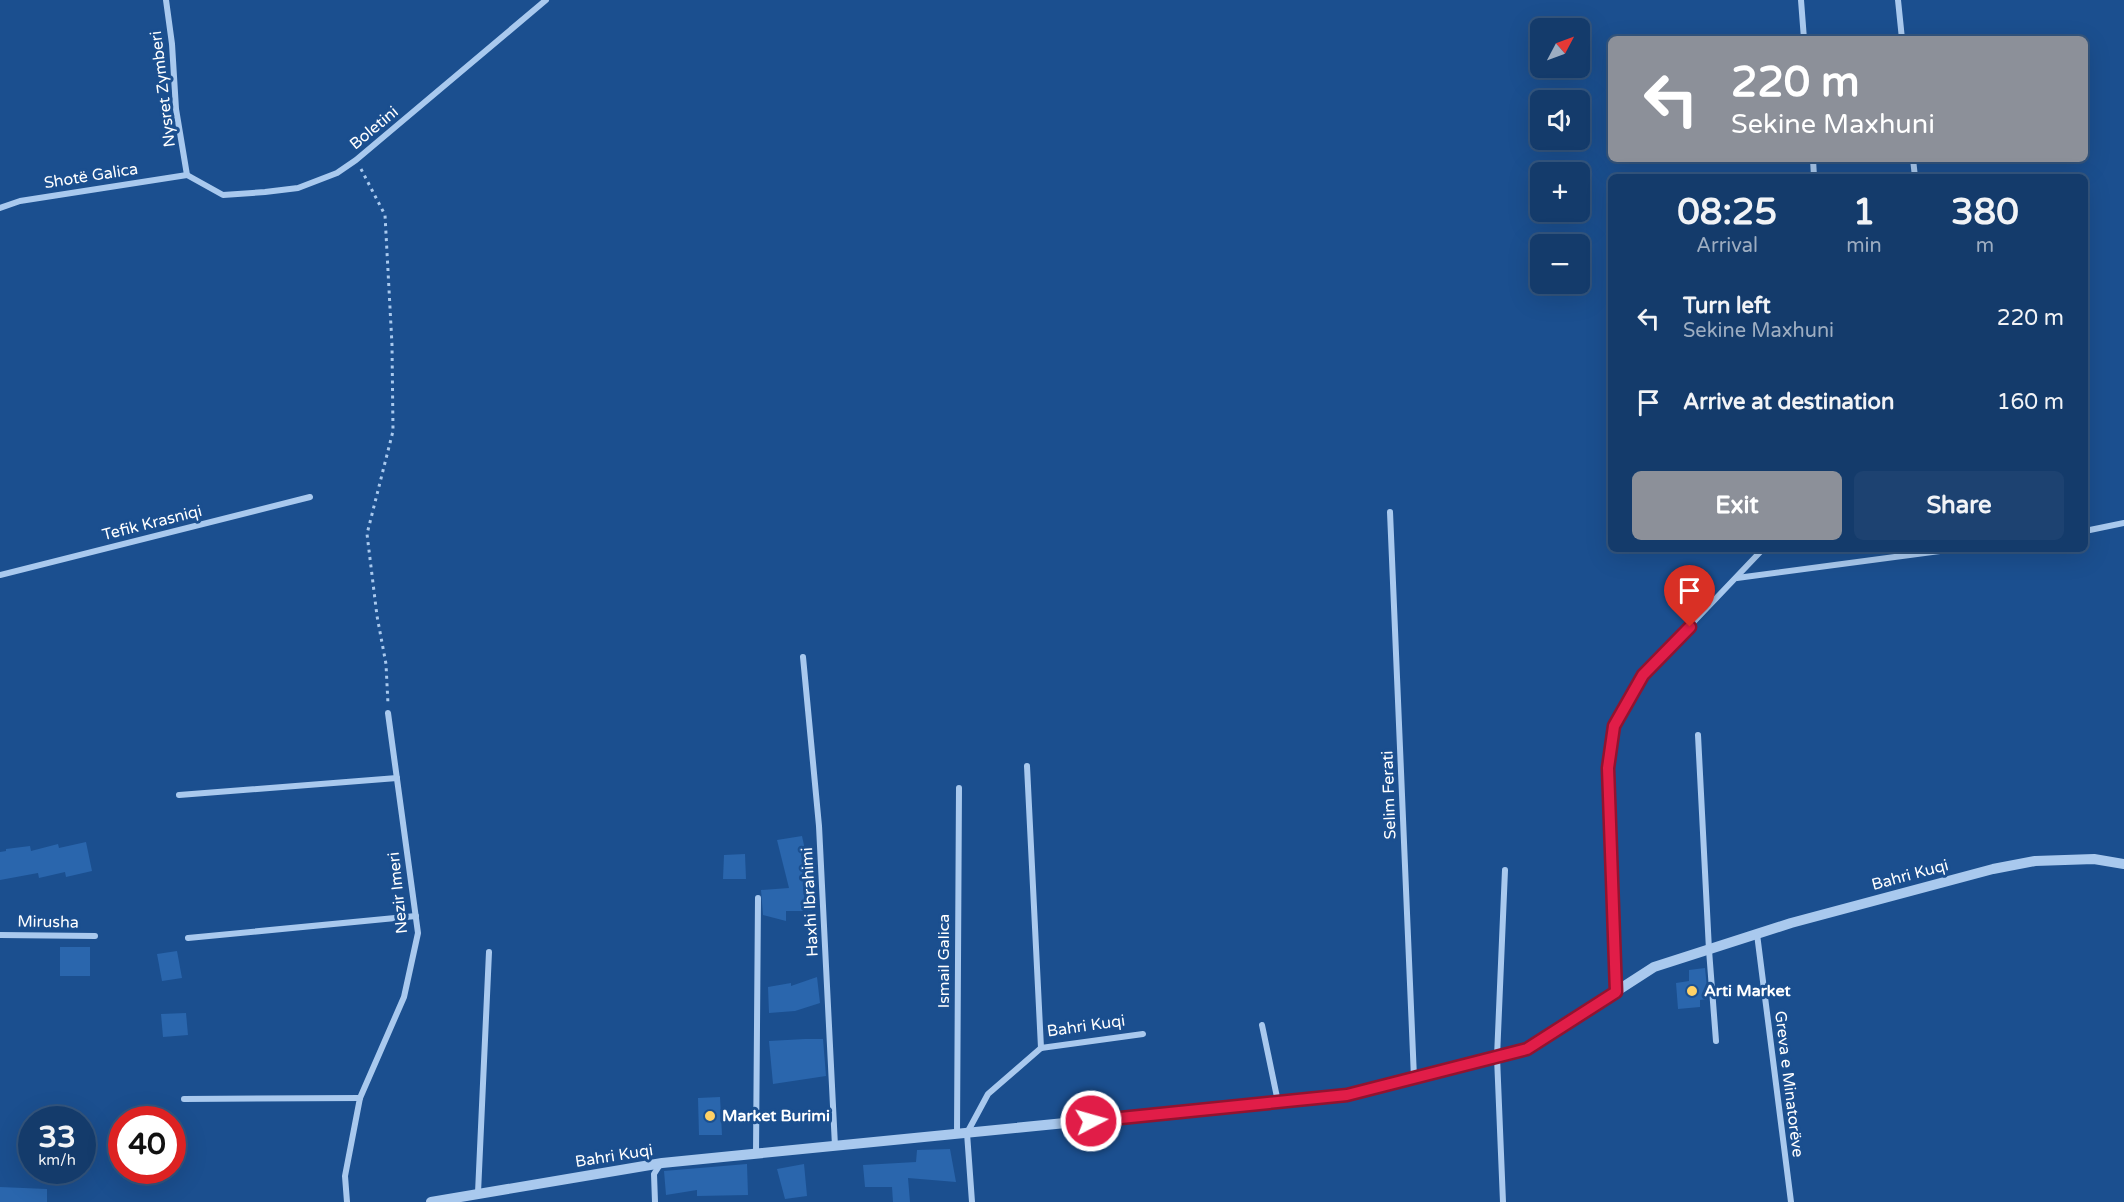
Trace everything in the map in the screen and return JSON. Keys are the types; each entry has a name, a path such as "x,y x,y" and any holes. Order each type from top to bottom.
{"street":[{"name":"Nysret Zymberi","path":"166,0 172,44 176,109 187,175"},
{"name":"Boletini","path":"187,175 223,195 298,188 337,173 356,160 546,0"},
{"path":"1801,0 1804,36"},
{"path":"1898,0 1902,36"},
{"name":"Shotë Galica","path":"0,208 20,201 187,175"},
{"name":"Tefik Krasniqi","path":"0,575 310,497"},
{"name":"Selim Ferati","path":"1390,512 1414,1078"},
{"path":"2088,530 2124,523"},
{"path":"1616,992 1608,768 1614,726 1643,675 1761,552"},
{"path":"1736,578 1932,552"},
{"name":"Haxhi Ibrahimi","path":"803,657 819,826 835,1146"},
{"name":"Nezir Imeri","path":"347,1202 345,1176 360,1098 404,997 418,933 388,713"},
{"path":"1698,735 1716,1041"},
{"path":"1027,766 1041,1048"},
{"path":"179,795 397,778"},
{"name":"Ismail Galica","path":"959,788 962,1134 972,1202"},
{"name":"Bahri Kuqi","path":"431,1202 662,1163 1347,1095 1527,1049 1654,968 1791,922 1993,869 2035,861 2094,859 2124,864"},
{"path":"1503,1202 1497,1057 1505,870"},
{"path":"756,1154 758,898"},
{"path":"188,938 416,916"},
{"name":"Mirusha","path":"0,934 95,936"},
{"name":"Greva e Minatorëve","path":"1757,934 1791,1202"},
{"path":"478,1193 489,952"},
{"path":"1262,1025 1278,1102"},
{"name":"Bahri Kuqi","path":"962,1134 988,1094 1041,1048 1143,1034"},
{"path":"184,1099 360,1098"},
{"path":"655,1202 654,1174 662,1163"}],"path":[{"path":"356,160 385,215 392,345 393,431 367,534 377,616 386,664 388,713"}],"building":[{"path":"802,836 808,864 812,911 786,911 786,921 763,915 761,890 789,888 777,840"},
{"path":"86,842 92,871 66,877 65,872 39,878 38,873 0,880 0,852 6,849 30,846 31,851 58,844 59,848"},
{"path":"745,854 746,879 723,879 724,855"},
{"path":"60,947 90,947 90,976 60,976"},
{"path":"177,951 182,978 162,981 157,954"},
{"name":"Arti Market","path":"1705,968 1708,999 1700,1000 1700,1007 1678,1009 1676,983 1689,981 1689,970"},
{"path":"817,977 820,1003 795,1011 769,1013 768,987 791,983 791,986"},
{"path":"186,1013 188,1035 163,1037 161,1014"},
{"path":"823,1039 826,1076 773,1084 769,1041"},
{"name":"Market Burimi","path":"720,1097 722,1135 699,1135 698,1098"},
{"path":"950,1149 956,1182 908,1178 910,1202 893,1202 892,1187 865,1187 863,1165 916,1162 917,1150"},
{"path":"747,1164 748,1195 697,1196 697,1190 666,1195 664,1171"},
{"path":"804,1164 807,1196 785,1199 777,1169"},
{"path":"0,1187 47,1189 47,1202 0,1202"}],"place":[{"name":"Arti Market","path":"1692,991"},
{"name":"Market Burimi","path":"710,1116"}],"route":[{"path":"1091,1121 1347,1095 1527,1049 1616,992 1608,768 1614,726 1643,675 1690,627"}]}
